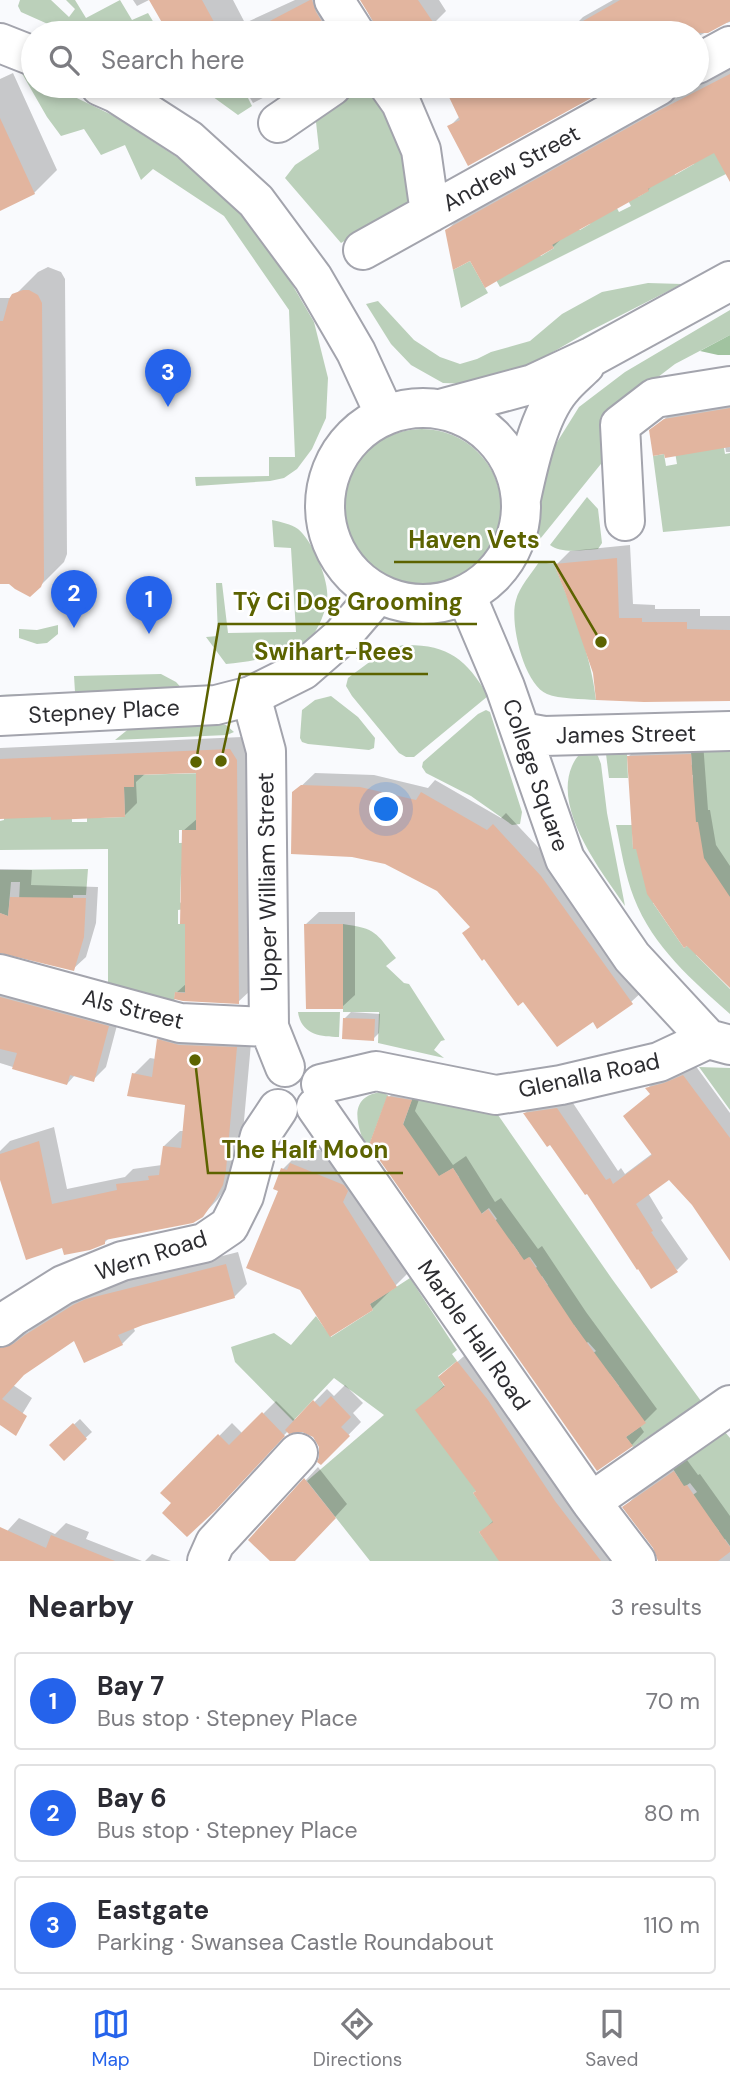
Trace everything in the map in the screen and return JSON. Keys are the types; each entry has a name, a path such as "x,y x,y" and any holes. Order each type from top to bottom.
{"street":[{"path":"334,0 347,21"},
{"path":"0,43 21,51"},
{"path":"709,57 730,46"},
{"path":"124,98 189,141 257,201 319,289 356,352 385,415"},
{"path":"278,123 314,98"},
{"path":"398,98 421,150 430,212"},
{"name":"Andrew Street","path":"363,250 636,98"},
{"path":"440,409 533,384 593,356 730,281"},
{"path":"521,499 513,468 496,440 480,426 460,415 440,409 412,408 385,415 356,433 335,461 324,494 325,524 335,552 354,577 378,594 407,603 427,604 437,604 466,595 485,582 502,565 513,545 520,522 521,499 529,463 540,427 559,390 593,356"},
{"path":"625,521 620,425 654,398 730,386"},
{"name":"Stepney Place","path":"0,716 216,705 251,696 303,670 342,636 378,594"},
{"name":"College Square","path":"466,595 522,732 565,859 632,957 719,1042"},
{"name":"Upper William Street","path":"251,696 266,751 269,1027 285,1067"},
{"name":"James Street","path":"522,732 544,736 730,732"},
{"name":"Als Street","path":"0,974 180,1023 269,1027"},
{"name":"Glenalla Road","path":"319,1095 376,1071 496,1095 561,1085 659,1062 719,1042"},
{"path":"293,1065 311,1069 319,1095 310,1113 293,1116 278,1109 270,1095 273,1079 285,1067 293,1065"},
{"name":"Marble Hall Road","path":"319,1095 353,1162 591,1502 636,1561"},
{"name":"Wern Road","path":"0,1327 63,1285 122,1261 204,1243 229,1226 244,1196 260,1136 278,1109"},
{"path":"591,1502 730,1405"},
{"path":"207,1561 215,1543 298,1454"}],"green space":[{"path":"20,0 51,0 69,17 75,9 66,0 75,0 86,18 120,0 132,20 148,13 153,21 41,21 21,12 18,6"},
{"path":"36,98 77,98 114,116 189,165 249,220 279,262 314,322 328,378 326,418 312,449 297,469 284,478 196,486 195,477 269,476 269,457 295,457 289,310 224,216 153,169 141,180 125,145 101,155 84,129 61,136"},
{"path":"215,98 248,98 252,106 238,115"},
{"path":"341,98 379,98 407,133 409,203 341,243 285,178 295,165 319,149 315,113"},
{"path":"700,127 730,172 500,287 480,252 541,256 554,248 536,217 580,230 590,224 602,181 619,212 631,206 614,175 638,197 648,191 633,164 660,148 675,175 694,164"},
{"path":"470,261 488,293 461,308 453,270"},
{"path":"648,283 682,284 584,334 515,374 473,384 443,383 411,365 391,344 366,304 378,301 414,340 440,357 460,364 530,341 562,314 602,292"},
{"path":"730,310 730,335 675,364 602,420 609,454 536,544 543,477 554,447 579,407 625,372"},
{"path":"730,335 730,355 700,351"},
{"path":"422,429 452,435 478,452 495,478 501,508 495,538 478,564 452,581 422,587 392,581 366,564 349,538 343,508 349,478 366,452 392,435"},
{"path":"722,436 725,454 730,453 730,526 663,532 653,456 664,454 666,466 677,464 673,440"},
{"path":"587,497 598,509 602,543 598,549 566,550 550,545"},
{"path":"272,520 298,529 314,551 326,582 324,613 305,649 295,639 272,655 226,664 206,637 218,636 216,583 222,583 228,633 296,632 291,548 274,547"},
{"path":"539,562 554,564 585,648 596,700 547,694 531,679 525,666 517,637 514,610 520,590"},
{"path":"58,625 58,634 47,643 37,644 19,638 19,629 37,630"},
{"path":"403,645 432,647 454,656 472,672 488,696 414,757 399,753 346,686 348,678 368,663"},
{"path":"161,674 176,682 186,693 0,701 0,695 75,692 74,676"},
{"path":"331,696 358,717 375,738 374,748 369,750 302,742 302,710 315,700"},
{"path":"486,710 490,712 522,812 520,824 512,825 471,796 426,773 422,767 423,762"},
{"path":"214,722 226,725 234,732 227,735 115,740 131,727"},
{"path":"591,748 601,764 607,813 625,906 582,839 569,802 568,783 572,766 579,755"},
{"path":"730,751 730,897 685,881 653,903 684,948 716,926 718,932 696,955 730,989 730,1014 675,962 642,916 631,889 616,825 632,825 633,849 663,824 661,789 693,787 693,775 661,776 692,765 691,752"},
{"path":"606,754 627,754 628,778 609,778"},
{"path":"206,773 197,830 179,830 179,843 212,842 197,874 181,874 180,902 185,909 178,910 178,924 211,924 209,993 175,992 174,1008 108,993 108,849 0,850 0,821 4,820 3,787 50,788 52,820 71,788 72,822 87,822 87,787 94,818 125,817 124,787 134,786 134,775"},
{"path":"88,869 86,895 73,895 73,933 18,919 20,882 11,882 8,916 0,913 0,870"},
{"path":"343,924 369,930 384,942 396,958 386,966 404,983 409,984 445,1040 434,1050 444,1058 378,1043 379,1012 343,1012"},
{"path":"298,1012 340,1012 339,1037 318,1035 307,1030"},
{"path":"699,1067 730,1068 730,1110"},
{"path":"380,1092 388,1095 367,1151 358,1124 358,1108 369,1095"},
{"path":"412,1099 498,1115 701,1401 633,1447 626,1437 645,1423 598,1402 619,1386 610,1374 590,1389 574,1368 596,1351 588,1342 567,1357 561,1349 581,1335 574,1325 554,1339 527,1300 548,1285 542,1276 519,1291 514,1283 537,1267 530,1257 506,1273 501,1267 519,1253 513,1244 477,1235 497,1219 489,1208 469,1223 459,1177 453,1168 438,1177 403,1125"},
{"path":"410,1278 457,1350 452,1354 457,1361 438,1376 500,1474 473,1493 480,1502 527,1507 479,1532 503,1561 370,1561 307,1481 384,1415 334,1378 293,1421 235,1362 231,1347 274,1333 291,1345 316,1316 331,1337 373,1310 370,1304"},
{"path":"725,1432 730,1438 730,1546 725,1539 695,1560 719,1531 712,1522 664,1515 697,1492 690,1483 658,1505 680,1480 673,1469"}],"building":[{"path":"149,0 202,0 213,21 161,21"},
{"path":"312,0 322,21 270,21"},
{"path":"360,0 418,0 432,21 373,21"},
{"path":"620,0 730,0 730,21 709,32 709,21 583,21"},
{"path":"730,74 730,182 714,153 552,245 554,248 485,288 470,261 453,270 445,230 683,98 709,98 709,85"},
{"path":"449,98 591,98 468,166 447,126 460,120"},
{"path":"0,118 35,194 0,211"},
{"path":"23,290 38,295 42,303 44,579 41,587 30,597 9,584 0,584 0,321 3,321 12,294"},
{"path":"730,408 730,447 665,458 664,454 653,456 649,430 664,419"},
{"path":"617,558 619,618 642,618 642,622 687,622 687,629 730,630 730,701 596,700 593,673 554,564"},
{"path":"230,749 237,760 239,1004 183,1001 174,999 175,992 185,993 185,924 180,924 182,830 196,830 196,773 134,775 134,787 124,787 125,817 0,819 0,759"},
{"path":"691,754 696,822 704,858 730,897 730,988 687,946 684,948 647,894 636,849 633,849 627,756"},
{"path":"301,785 360,787 416,800 421,792 487,830 493,824 541,876 633,1004 597,1029 593,1022 557,1047 523,1002 518,1006 484,959 482,961 462,933 470,927 437,891 385,864 352,857 291,854 292,792"},
{"path":"10,897 86,898 84,937 74,971 0,953 0,913 8,916"},
{"path":"304,924 343,924 343,1009 306,1009"},
{"path":"0,997 109,1026 94,1082 70,1075 67,1085 12,1069 17,1053 0,1049"},
{"path":"343,1018 375,1019 374,1041 342,1039"},
{"path":"157,1039 179,1045 237,1047 226,1170 223,1185 214,1201 203,1217 193,1223 105,1240 105,1244 90,1250 64,1255 62,1248 26,1260 0,1180 0,1154 39,1141 52,1204 117,1190 116,1184 149,1180 148,1176 159,1175 163,1146 181,1148 185,1105 127,1096 132,1073 152,1077"},
{"path":"683,1075 730,1138 730,1261 692,1205 669,1180 636,1204 678,1272 651,1289 587,1194 585,1195 550,1145 547,1147 523,1113 557,1108 606,1180 610,1178 613,1184 652,1155 623,1116 650,1094 645,1088"},
{"path":"387,1096 412,1100 403,1124 439,1176 453,1168 482,1214 488,1209 524,1260 529,1257 574,1325 646,1423 626,1437 633,1446 597,1471 369,1145"},
{"path":"290,1163 344,1185 348,1191 343,1202 397,1287 370,1304 373,1310 330,1337 300,1290 246,1268 278,1191 273,1189 281,1168 287,1170"},
{"path":"226,1264 235,1298 118,1335 123,1345 84,1363 74,1341 24,1375 2,1399 27,1416 16,1436 0,1425 0,1348 13,1344 86,1299"},
{"path":"457,1361 488,1400 555,1501 601,1561 499,1561 479,1532 493,1522 473,1493 476,1491 415,1410 445,1386 438,1377"},
{"path":"331,1396 351,1417 341,1427 350,1436 321,1465 317,1462 319,1447 313,1437 302,1432 289,1434 285,1430 313,1400 320,1407"},
{"path":"262,1412 285,1436 187,1537 162,1513 171,1503 160,1493 218,1434 229,1445"},
{"path":"73,1423 87,1439 64,1461 49,1445"},
{"path":"674,1471 684,1486 687,1485 730,1547 730,1552 718,1561 658,1561 653,1548 622,1507"},
{"path":"304,1478 336,1518 295,1561 270,1561 248,1540"},
{"path":"0,1527 46,1548 51,1535 115,1561 0,1561"}],"place":[{"name":"Eastgate","path":"168,407"},
{"name":"Bay 6","path":"74,628"},
{"name":"Bay 7","path":"149,634"},
{"name":"Haven Vets","path":"601,642"},
{"name":"Swihart-Rees","path":"221,761"},
{"name":"Tŷ Ci Dog Grooming","path":"196,762"},
{"name":"The Half Moon","path":"195,1060"}]}
